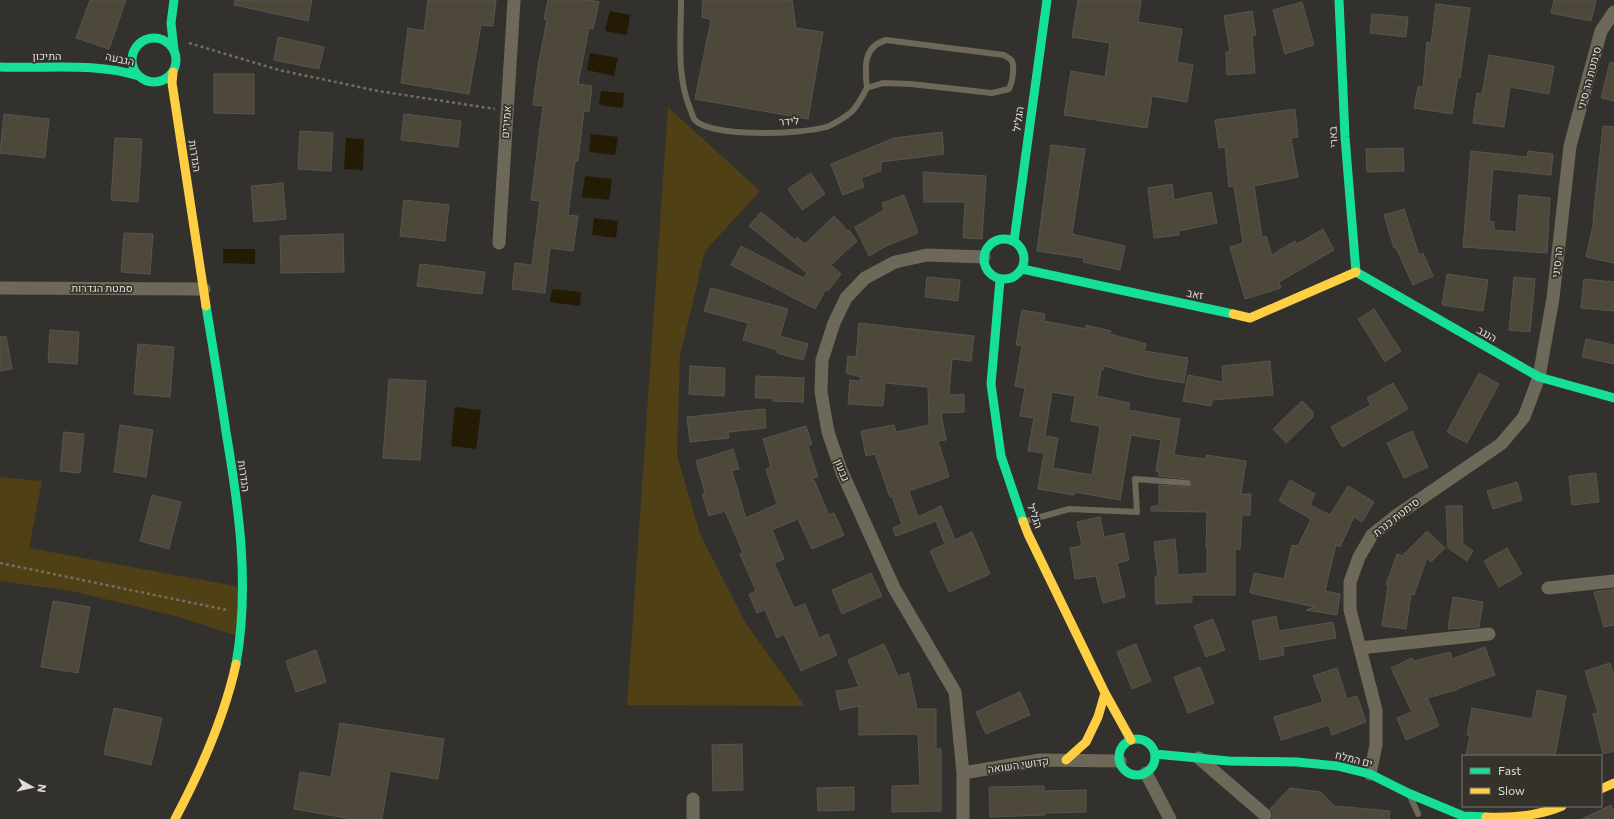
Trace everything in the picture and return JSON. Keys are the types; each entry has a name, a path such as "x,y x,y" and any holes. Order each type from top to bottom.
{"street":[{"path":"163,16 173,0"},
{"path":"147,81 162,81 173,72 176,57 171,23 173,0"},
{"name":"אמירים","path":"499,243 514,0"},
{"name":"הגליל","path":"1014,242 1047,0"},
{"name":"בארי","path":"1339,0 1342,30 1342,90 1347,176 1356,272"},
{"name":"סימטת הר סיני","path":"1570,146 1601,31 1614,12"},
{"path":"154,29 136,48 132,58 132,65 139,76 157,90"},
{"path":"144,41 150,38 164,40 174,50"},
{"name":"הגבעה","path":"123,55 136,48"},
{"name":"הגבעה","path":"94,66 112,60"},
{"name":"הגבעה","path":"94,66 114,68 139,76"},
{"name":"התיכון","path":"0,67 64,68 94,66"},
{"name":"הגדרות","path":"173,72 172,83 178,127 231,464 241,544 243,598 240,641 236,664 225,704 207,753 175,819"},
{"name":"הגדרות","path":"164,99 172,109 178,127"},
{"name":"הר סיני","path":"1538,377 1553,298 1570,146"},
{"path":"1003,235 1014,242 1020,248 1023,255 1024,262 1022,269 1014,277 1007,279 1000,280 990,275 986,270 984,257 984,252 988,246 1003,235"},
{"name":"גבעון","path":"963,773 955,692 894,588 841,470 828,432 822,392 822,360 834,323 846,298 865,278 895,262 927,255 984,257"},
{"name":"זאב","path":"1022,269 1250,318 1356,272"},
{"name":"הנגב","path":"1356,272 1538,377 1614,398"},
{"name":"הגליל","path":"1000,280 991,384 1001,456 1028,534 1131,740"},
{"name":"סמטת הגדרות","path":"0,288 204,289"},
{"name":"סימטת כנרת","path":"1370,774 1376,745 1376,710 1350,610 1350,582 1358,557 1372,534 1397,515 1501,444 1524,416 1538,377"},
{"path":"1548,588 1614,581"},
{"path":"1360,648 1489,634"},
{"path":"1066,760 1086,742 1098,717 1106,692"},
{"path":"1138,739 1144,740 1153,748 1155,754 1154,764 1146,773 1138,775 1126,771 1120,761 1119,755 1125,744 1131,740 1138,739"},
{"name":"ים המלח","path":"1155,754 1229,761 1297,762 1337,766 1370,774 1462,817 1507,818 1553,810 1560,807"},
{"path":"1199,758 1265,815"},
{"name":"קדושי השואה","path":"963,773 1040,760 1120,761"},
{"path":"963,773 963,819"},
{"path":"1146,773 1170,819"},
{"path":"1602,789 1614,783"},
{"path":"693,799 693,819"}],"lane":[{"name":"לידר","path":"681,0 681,77 687,103 695,120 710,128 732,132 754,133 787,132 826,127 853,110 867,88"},
{"path":"886,40 1004,55 1009,58 1013,65 1010,86 1008,89 992,93 911,84 883,83 867,88 865,69 868,56 877,42 886,40"},
{"path":"1024,522 1069,508 1137,512 1135,479 1188,483"},
{"path":"1408,793 1418,814"}],"path":[{"path":"172,38 279,70 378,91 507,110"},
{"path":"0,563 242,613"}],"shaded area":[{"path":"610,11 630,15 627,35 605,31"},
{"path":"590,53 618,58 614,76 587,70"},
{"path":"601,91 624,93 623,108 599,105"},
{"path":"668,107 760,191 705,251 680,356 677,455 700,534 745,622 805,706 627,705"},
{"path":"591,134 618,137 615,155 589,152"},
{"path":"346,138 364,139 363,170 344,169"},
{"path":"585,176 612,179 609,200 582,197"},
{"path":"594,218 618,221 616,238 592,235"},
{"path":"223,249 255,249 255,264 223,263"},
{"path":"552,289 581,292 580,306 550,302"},
{"path":"455,407 481,410 476,449 451,446"},
{"path":"0,477 42,481 29,548 240,587 241,637 176,616 71,591 0,581"}],"building":[{"path":"90,0 126,0 109,49 76,38"},
{"path":"235,0 312,0 308,21 234,5"},
{"path":"428,0 496,0 493,26 481,25 469,94 401,83 408,28 424,31"},
{"path":"548,0 589,0 599,2 593,29 589,28 578,84 592,86 589,112 584,111 578,161 575,161 568,215 578,216 573,251 550,248 545,293 512,289 515,263 532,265 540,201 531,200 543,106 533,105 538,66 547,20 544,19"},
{"path":"703,0 792,0 796,28 823,32 808,119 695,99 711,20 702,17"},
{"path":"1078,0 1141,0 1138,22 1182,29 1177,62 1193,65 1187,102 1152,96 1147,128 1064,115 1071,71 1105,77 1110,43 1072,37"},
{"path":"1554,0 1596,0 1591,21 1551,13"},
{"path":"1302,2 1314,45 1285,54 1273,10"},
{"path":"1436,4 1470,8 1460,78 1458,77 1452,114 1414,108 1418,87 1423,87 1427,42 1431,43"},
{"path":"1252,11 1256,35 1252,35 1255,73 1227,75 1226,52 1230,52 1224,16"},
{"path":"1372,14 1408,17 1406,37 1370,33"},
{"path":"278,37 324,47 319,69 274,60"},
{"path":"1489,55 1554,66 1549,94 1510,87 1504,127 1473,123 1477,93 1482,94"},
{"path":"1610,62 1614,63 1614,101 1601,98"},
{"path":"214,74 254,74 254,114 214,113"},
{"path":"1295,109 1298,137 1291,138 1298,177 1254,186 1262,237 1266,236 1272,255 1295,241 1297,244 1323,229 1334,250 1279,282 1281,288 1245,299 1230,247 1243,243 1234,186 1229,187 1225,147 1219,148 1215,120"},
{"path":"4,114 49,119 45,158 0,153"},
{"path":"404,114 461,121 458,147 401,140"},
{"path":"1603,126 1614,127 1614,263 1586,257 1594,221"},
{"path":"300,131 333,133 331,171 298,169"},
{"path":"942,132 944,154 881,162 881,171 861,178 864,187 843,195 831,164 894,138"},
{"path":"115,138 142,139 138,202 111,200"},
{"path":"1051,145 1085,149 1072,234 1125,246 1120,270 1083,262 1084,258 1037,251"},
{"path":"1403,148 1404,171 1367,172 1366,149"},
{"path":"1471,151 1527,157 1528,151 1553,154 1551,175 1493,169 1489,221 1494,222 1494,230 1516,232 1519,195 1550,198 1547,253 1463,247"},
{"path":"923,172 986,176 982,239 963,238 965,202 924,202"},
{"path":"811,173 825,194 802,210 788,189"},
{"path":"283,183 286,219 254,222 251,186"},
{"path":"1172,184 1174,200 1211,192 1217,223 1179,231 1179,235 1154,238 1148,188"},
{"path":"904,195 918,233 886,246 869,256 855,227 884,210 882,203"},
{"path":"404,200 449,205 445,241 400,236"},
{"path":"1404,209 1419,255 1423,253 1433,276 1413,285 1396,248 1394,248 1384,215"},
{"path":"761,212 795,240 797,237 805,244 834,216 848,231 849,230 857,241 831,265 841,274 828,291 826,289 815,309 731,265 741,246 803,278 807,273 749,226"},
{"path":"124,233 153,234 150,274 121,272"},
{"path":"343,234 344,272 281,273 280,236"},
{"path":"420,264 485,272 482,294 417,286"},
{"path":"1447,274 1488,280 1483,311 1442,305"},
{"path":"927,277 960,280 958,301 925,297"},
{"path":"1514,277 1535,279 1530,332 1509,330"},
{"path":"1584,279 1614,282 1614,311 1581,308"},
{"path":"711,288 788,309 780,336 808,344 803,360 777,353 778,350 743,340 748,323 704,311"},
{"path":"1374,309 1401,351 1385,362 1358,319"},
{"path":"1022,310 1045,314 1044,321 1086,329 1086,325 1111,331 1110,334 1146,344 1144,351 1188,358 1184,383 1148,377 1104,366 1103,370 1101,370 1097,396 1130,403 1128,410 1180,419 1174,455 1206,459 1206,455 1246,461 1241,494 1251,494 1250,515 1242,515 1240,550 1235,549 1235,595 1192,595 1192,602 1156,604 1155,576 1158,576 1154,542 1175,539 1178,575 1207,573 1207,512 1151,511 1151,507 1159,505 1159,485 1188,487 1192,484 1192,481 1189,479 1159,476 1159,472 1156,471 1161,440 1131,435 1120,500 1075,492 1074,495 1038,489 1044,453 1028,451 1034,418 1020,416 1025,388 1015,386 1022,346 1016,345","holes":["1052,392 1075,396 1071,421 1100,426 1092,475 1053,468 1058,438 1045,436"]},
{"path":"859,323 974,336 971,361 952,359 949,395 964,394 964,412 941,413 946,440 938,441 949,477 909,491 918,517 941,506 955,540 972,532 990,574 949,592 930,551 945,544 936,521 896,536 893,528 902,524 892,496 890,497 875,454 866,456 861,431 894,425 896,432 929,425 928,387 885,383 883,406 848,404 850,380 860,381 861,377 846,373 848,356 856,357"},
{"path":"50,330 79,332 77,364 48,362"},
{"path":"6,336 12,369 0,371 0,337"},
{"path":"1586,339 1614,345 1614,364 1582,357"},
{"path":"138,344 174,347 170,397 134,394"},
{"path":"1270,361 1273,395 1212,400 1211,406 1183,401 1188,375 1223,382 1222,366"},
{"path":"690,366 725,368 724,396 689,394"},
{"path":"1479,373 1499,384 1467,443 1447,432"},
{"path":"756,376 804,378 803,402 773,401 773,398 755,398"},
{"path":"389,379 426,381 420,460 383,458"},
{"path":"1393,383 1408,409 1342,447 1331,427 1371,405 1367,398"},
{"path":"1302,401 1313,412 1313,417 1286,443 1273,429"},
{"path":"765,409 766,428 728,432 729,438 690,442 687,417"},
{"path":"120,425 153,430 146,477 114,472"},
{"path":"806,426 812,444 808,446 818,477 813,478 829,515 834,513 844,535 812,549 798,519 772,530 784,559 774,563 794,608 805,604 819,638 828,634 837,655 801,671 784,634 777,638 765,610 757,613 749,594 756,591 740,554 743,553 725,511 709,516 702,494 705,493 696,461 733,449 739,469 732,471 746,518 777,504 766,469 771,467 763,439"},
{"path":"1412,431 1428,467 1404,478 1387,443"},
{"path":"64,432 84,434 80,473 60,471"},
{"path":"1596,473 1599,502 1572,505 1569,476"},
{"path":"1290,480 1315,494 1310,505 1330,515 1348,486 1374,502 1362,522 1354,517 1340,547 1336,545 1325,591 1340,594 1337,615 1306,610 1315,607 1250,593 1254,573 1284,579 1292,545 1298,546 1311,519 1279,501"},
{"path":"1517,482 1522,500 1493,509 1487,491"},
{"path":"152,495 181,502 169,549 140,541"},
{"path":"1446,506 1462,506 1463,544 1473,551 1467,561 1448,548"},
{"path":"1100,517 1104,537 1124,533 1129,560 1117,563 1125,597 1103,603 1096,576 1075,579 1070,548 1082,546 1077,522"},
{"path":"1427,531 1445,548 1431,562 1427,558 1414,595 1411,594 1406,629 1382,626 1388,585 1386,585 1397,554 1402,556"},
{"path":"1507,548 1522,574 1499,587 1484,561"},
{"path":"871,573 882,596 842,614 832,590"},
{"path":"1614,589 1614,625 1604,627 1594,592"},
{"path":"1453,597 1483,602 1479,627 1448,629"},
{"path":"53,601 90,607 78,673 41,667"},
{"path":"1276,616 1279,631 1333,622 1336,638 1283,647 1284,655 1260,660 1252,621"},
{"path":"1213,619 1225,650 1206,657 1194,626"},
{"path":"884,644 898,676 909,673 917,709 936,709 936,749 941,749 941,811 892,812 892,786 920,785 918,734 859,735 859,706 840,710 836,691 859,687 848,660"},
{"path":"1136,644 1151,681 1132,689 1117,652"},
{"path":"1485,647 1495,675 1459,689 1424,699 1428,699 1439,726 1406,740 1397,718 1412,712 1391,668 1412,658 1414,661 1450,652 1452,659"},
{"path":"316,650 326,682 296,692 286,661"},
{"path":"1610,663 1614,675 1614,751 1603,754 1593,714 1598,713 1585,671"},
{"path":"1200,667 1214,703 1188,713 1174,677"},
{"path":"1337,668 1347,699 1357,696 1366,722 1332,735 1329,725 1281,740 1274,717 1323,702 1313,676"},
{"path":"1537,690 1566,696 1555,755 1466,755 1470,735 1467,735 1472,708 1532,719"},
{"path":"1020,692 1030,715 986,734 976,712"},
{"path":"114,708 162,718 151,765 104,754"},
{"path":"340,723 444,739 438,779 390,771 382,819 352,819 294,809 300,772 331,777"},
{"path":"742,744 743,790 713,791 712,745"},
{"path":"1044,786 1044,791 1086,790 1086,812 990,817 989,787"},
{"path":"854,787 854,810 818,811 817,788"},
{"path":"1290,788 1321,792 1334,806 1390,811 1389,819 1272,819 1273,813 1270,809"},
{"path":"1611,805 1614,812 1614,819 1582,819"}],"traffic: fast":[{"path":"174,0 171,23 174,50"},
{"path":"1014,241 1047,0"},
{"path":"1339,0 1345,137 1356,272"},
{"path":"154,38 166,42 172,48 176,60 172,72 166,78 154,82 142,78 136,72 132,60 136,48 142,42 154,38"},
{"path":"0,67 70,67 105,69 139,76"},
{"path":"1008,239 1015,242 1021,248 1024,259 1023,267 1015,276 1008,279 1000,279 993,276 985,267 984,255 987,248 996,240 1008,239"},
{"path":"1022,269 1233,314"},
{"path":"1356,272 1539,377 1614,398"},
{"path":"1000,280 991,384 1001,456 1023,521"},
{"path":"206,306 239,518 242,606 236,664"},
{"path":"1134,739 1140,739 1150,744 1155,757 1150,770 1140,775 1134,775 1124,770 1119,760 1119,754 1124,744 1134,739"},
{"path":"1155,754 1229,761 1297,762 1337,766 1370,774 1408,793 1463,816 1486,817"}],"traffic: slow":[{"path":"173,72 172,83 206,306"},
{"path":"1233,314 1250,318 1356,272"},
{"path":"1023,521 1105,693 1131,740"},
{"path":"175,819 211,744 225,705 236,664"},
{"path":"1066,760 1086,742 1098,717 1105,693"},
{"path":"1602,789 1614,783"},
{"path":"1486,817 1525,816 1559,807"}]}
